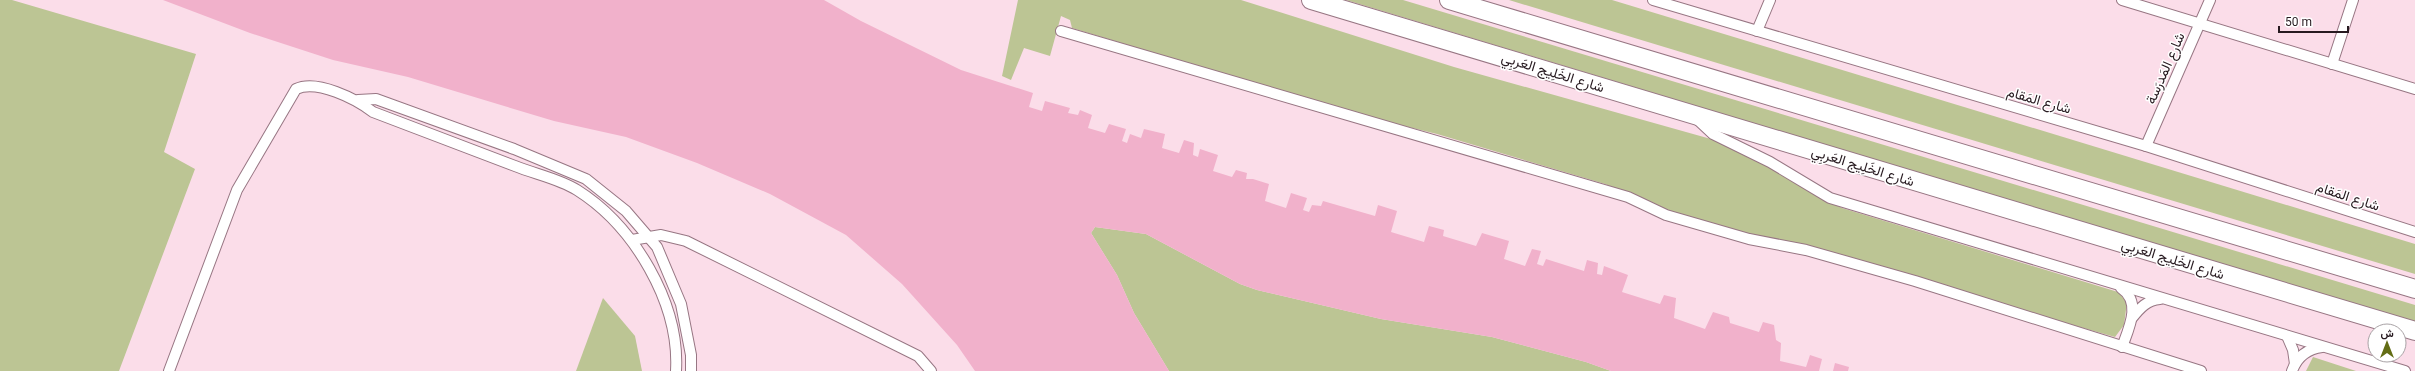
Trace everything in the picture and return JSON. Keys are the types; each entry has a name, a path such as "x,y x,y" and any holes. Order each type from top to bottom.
{"highway":[{"name":"شارع الخَلِيج العَربِي","path":"1311,0 2415,331"},
{"path":"1449,0 2415,289"}],"street":[{"name":"شارع المَقام","path":"1653,0 2146,146 2415,232"},
{"path":"1757,31 1770,0"},
{"path":"2122,0 2415,89"},
{"name":"شارع المَدرَسة","path":"2146,146 2210,0"},
{"path":"2332,64 2353,0"},
{"path":"1061,32 1621,195 1666,214 1749,239 1806,250 1915,281 2201,371"},
{"path":"169,371 237,190 296,89 304,85 314,86 358,100 374,112 576,190 612,216 642,254 660,289 677,356 676,371"},
{"path":"358,100 376,99 514,149 586,178 626,211 657,247 680,304 691,355 691,371"},
{"path":"1694,115 1713,134 1770,162 1830,198 2160,299 2405,371"},
{"path":"632,240 661,235 686,241 918,356 931,371"},
{"path":"2118,285 2130,296 2132,318"},
{"path":"2122,347 2132,318 2142,306 2154,299 2160,299"},
{"path":"2287,336 2293,350 2293,367"},
{"path":"2293,367 2306,352 2322,347"}],"green space":[{"path":"0,0 12,0 196,54 164,152 195,169 119,371 0,371"},
{"path":"1018,0 1241,0 1454,67 1718,141 1756,156 1806,189 1842,208 2118,292 2127,302 2124,325 2115,337 1992,302 1854,258 1769,239 1669,211 1605,184 1437,134 1359,115 1072,28 1070,20 1061,16 1050,56 1024,48 1011,80 1002,76"},
{"path":"1346,0 1403,0 2415,305 2415,323"},
{"path":"1509,0 1612,0 2415,244 2415,274"},
{"path":"1095,227 1146,234 1240,284 1257,290 1381,319 1492,337 1586,362 1611,371 1169,371 1134,313 1117,275 1091,233"},
{"path":"603,298 635,336 642,371 576,371"},
{"path":"2313,357 2356,371 2306,371"}],"shaded area":[{"path":"163,0 824,0 861,21 961,70 1033,93 1029,107 1042,111 1045,101 1070,108 1068,113 1078,115 1080,110 1092,115 1088,128 1105,133 1109,124 1126,129 1122,141 1127,143 1130,134 1141,138 1144,129 1165,134 1162,148 1179,153 1184,140 1194,143 1193,155 1198,157 1200,149 1218,155 1213,171 1232,177 1236,170 1247,173 1246,179 1253,179 1269,184 1265,201 1286,208 1291,193 1307,198 1303,210 1309,212 1312,205 1321,206 1323,201 1375,216 1378,205 1397,211 1391,232 1424,242 1429,226 1444,230 1443,236 1476,246 1482,233 1509,241 1504,259 1525,266 1532,249 1541,251 1537,264 1543,266 1546,259 1584,271 1587,260 1598,263 1597,274 1602,275 1604,266 1628,275 1622,292 1660,304 1664,295 1676,298 1674,318 1705,329 1713,312 1729,317 1730,323 1759,332 1763,322 1774,325 1776,340 1781,343 1780,361 1806,367 1810,355 1822,359 1819,371 1611,371 1586,362 1492,337 1381,319 1257,290 1240,284 1146,234 1095,227 1091,233 1117,275 1134,313 1169,371 975,371 957,345 902,284 846,235 770,194 697,163 626,137 554,121 408,77 333,60 250,33"},
{"path":"1835,363 1849,367 1848,371 1833,371"}]}
